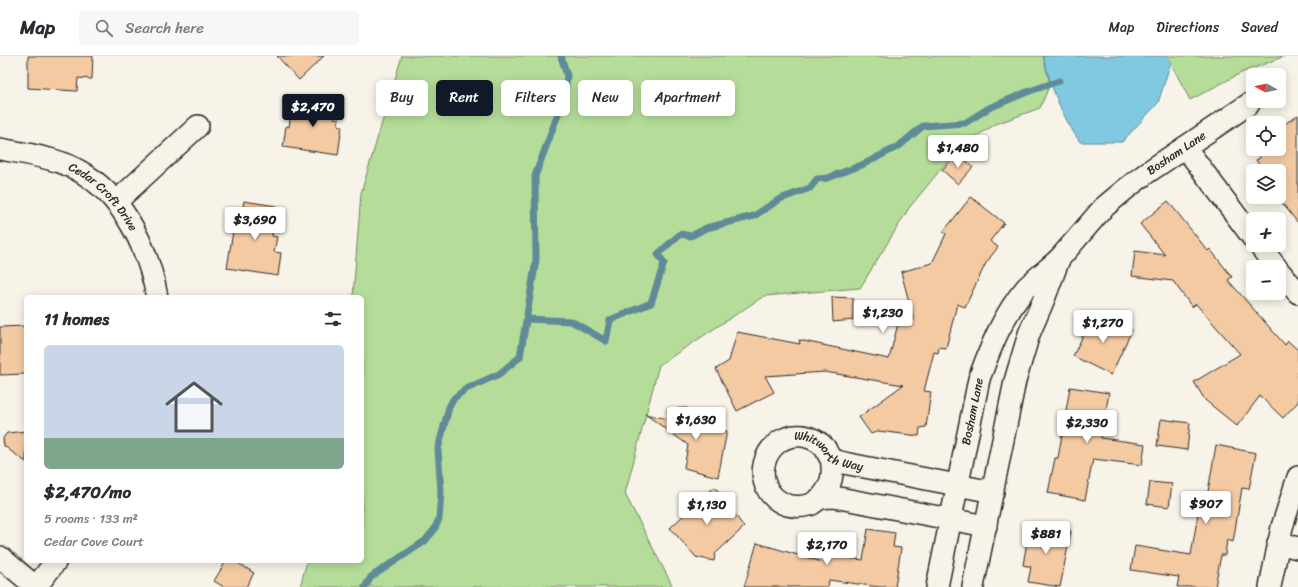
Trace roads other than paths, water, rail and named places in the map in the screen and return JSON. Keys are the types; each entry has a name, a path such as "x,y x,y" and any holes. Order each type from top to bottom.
{"street":[{"name":"Bosham Lane","path":"937,587 979,379 990,348 1007,313 1027,288 1059,259 1103,208 1148,172 1246,106"},
{"path":"116,202 198,126"},
{"path":"1184,147 1246,229"},
{"name":"Cedar Croft Drive","path":"0,149 44,157 66,165 92,179 116,202 131,223 148,258 157,295"},
{"path":"1264,252 1271,260"},
{"name":"Bosham Lane","path":"973,587 1015,381 1027,340 1059,259"},
{"path":"1286,279 1298,293"},
{"name":"Whitworth Way","path":"986,526 834,497 821,498 811,504 800,506 788,505 777,500 769,491 764,480 763,468 766,457 772,447 782,440 793,436 805,436 816,441 822,446 831,458 849,464 993,492"},
{"path":"821,498 828,490 832,480 833,469 831,458"},
{"path":"1270,587 1288,545 1282,527 1298,477"},
{"path":"0,557 36,587 54,563"}],"water":[{"path":"1043,56 1167,56 1171,62 1158,103 1122,142 1080,142 1067,122 1057,100 1049,79"}],"waterway":[{"path":"365,587 371,577 425,541 434,530 439,519 441,492 438,449 449,407 454,398 466,389 499,374 520,357 536,260 535,176 564,98 567,76 561,56"},
{"path":"527,319 571,321 606,341 610,320 651,303 664,263 658,254 680,234 691,236 706,228 754,216 780,199 810,188 817,179 828,178 864,164 899,146 923,126 965,123 989,108 1027,92 1059,81"}]}
